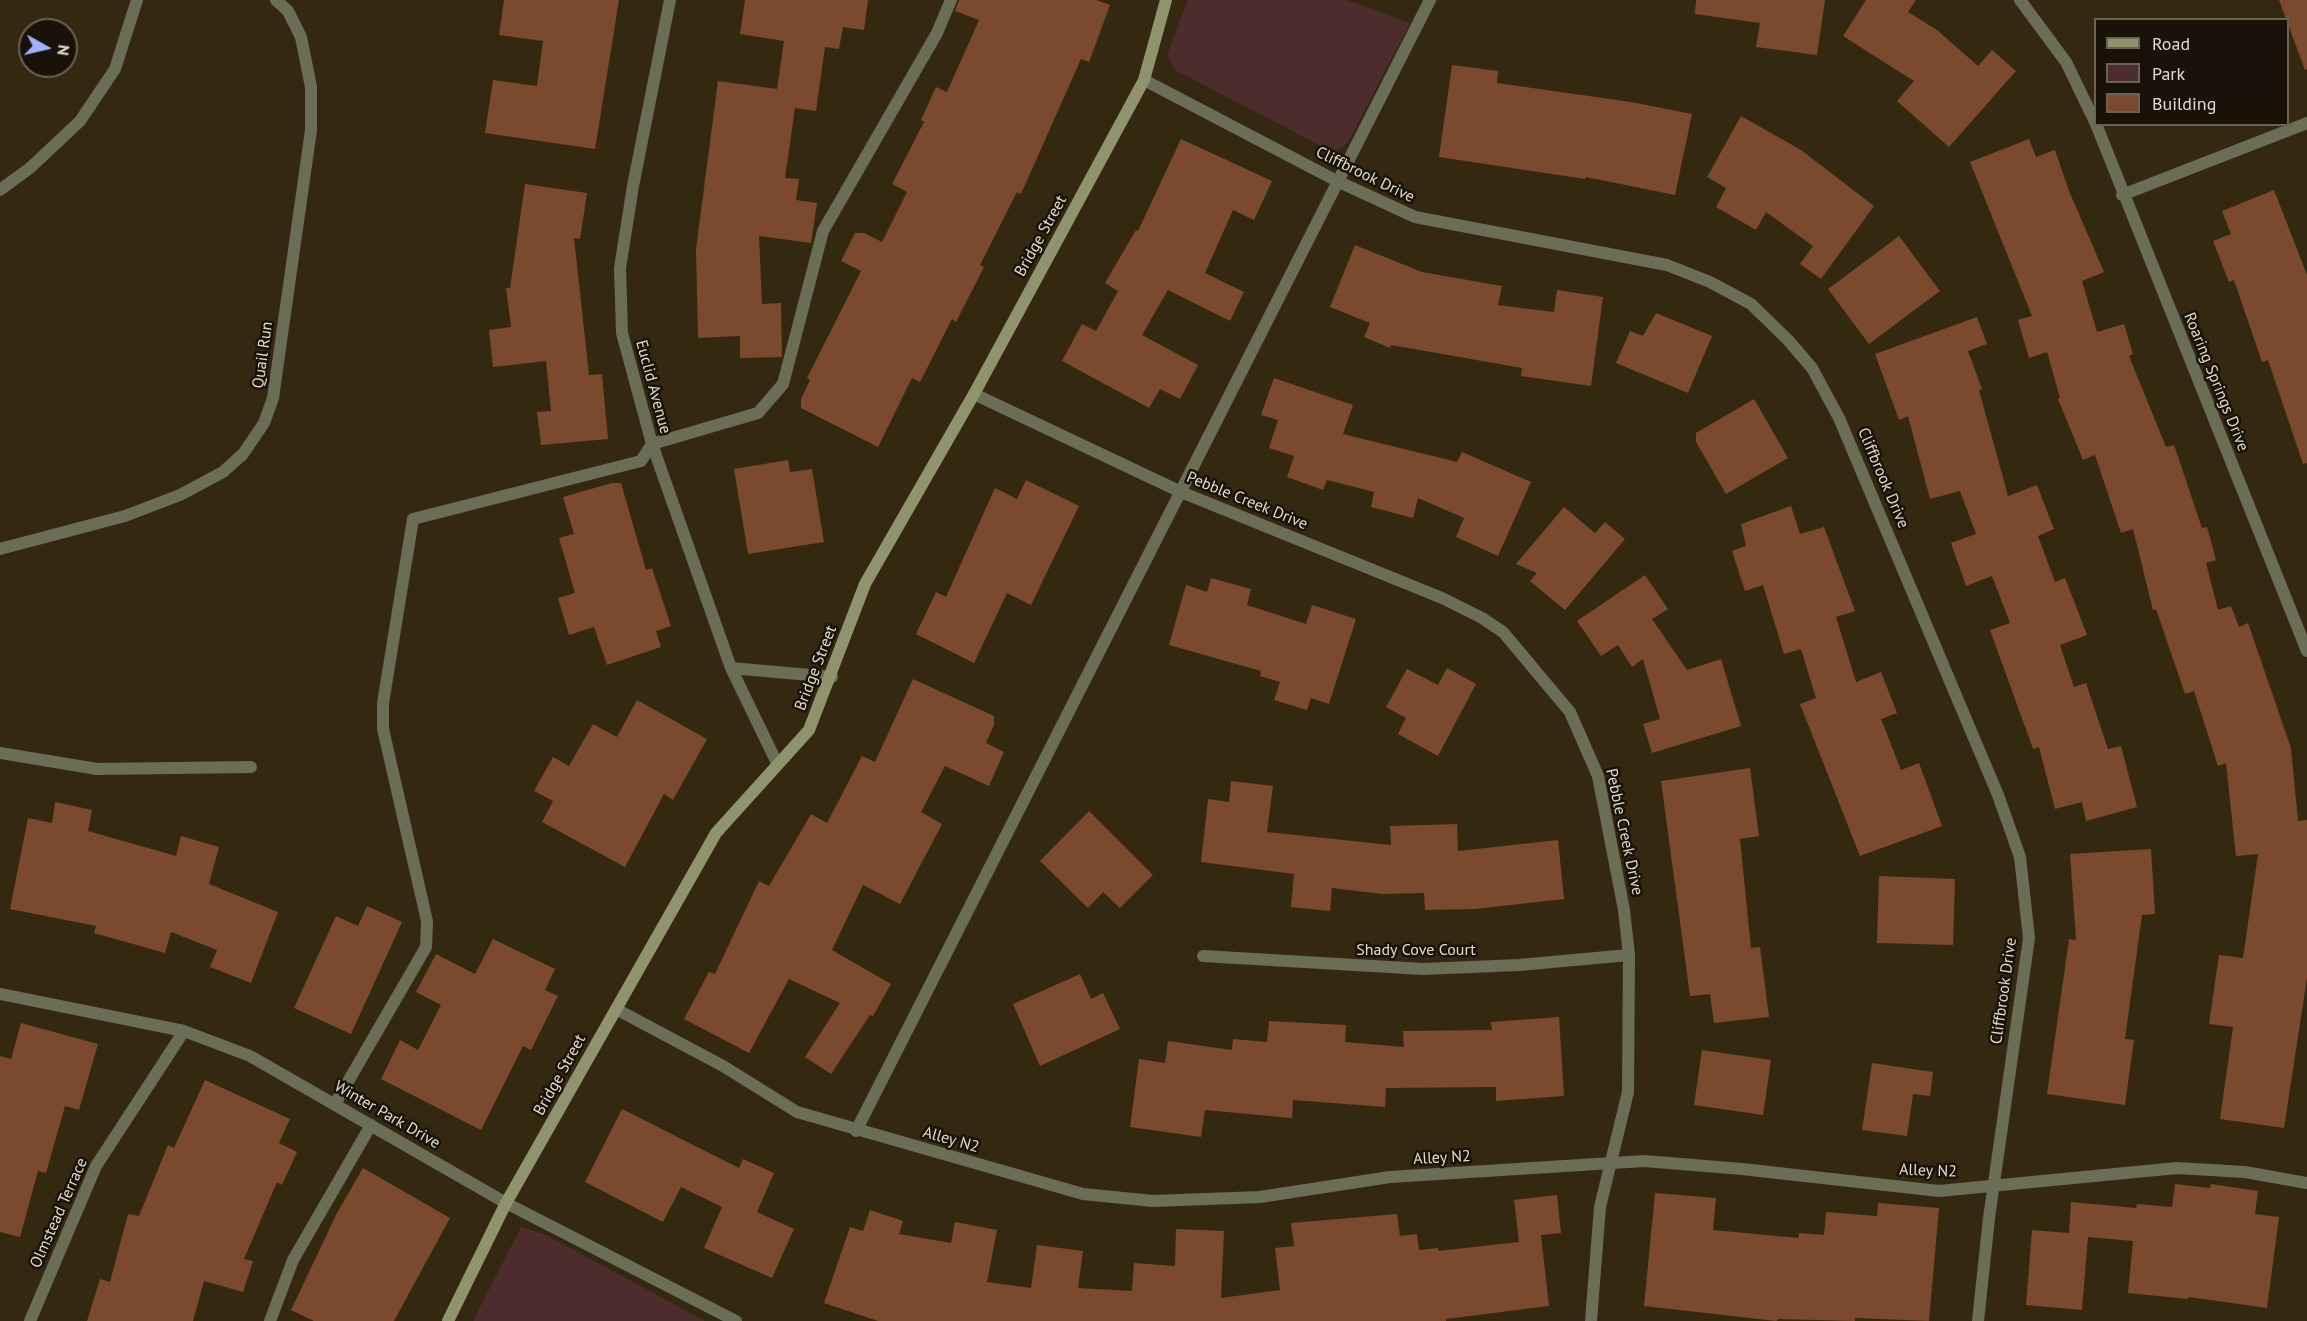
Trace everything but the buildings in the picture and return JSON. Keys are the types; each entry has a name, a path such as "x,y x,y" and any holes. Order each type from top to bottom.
{"street":[{"path":"0,190 30,168 80,122 114,69 138,0"},
{"name":"Quail Run","path":"0,549 125,516 180,495 223,472 243,454 264,423 273,398 311,130 311,87 301,37 288,11 276,0"},
{"name":"Euclid Avenue","path":"670,0 633,186 620,268 622,333 652,444 731,668 777,764"},
{"path":"334,1104 426,947 427,921 383,729 383,703 412,519 641,461 652,444 758,413 783,384 823,231 937,33 951,0"},
{"name":"Bridge Street","path":"448,1321 506,1203 716,833 809,730 832,677 865,584 974,394 1144,81 1166,0"},
{"path":"856,1131 1430,0"},
{"name":"Roaring Springs Drive","path":"2020,0 2066,62 2094,120"},
{"name":"Cliffbrook Drive","path":"1144,81 1337,181 1415,217 1667,265 1710,282 1751,304 1788,340 1812,368 1839,418 1998,795 2020,857 2029,938 1993,1186 1978,1321"},
{"path":"2122,195 2307,123"},
{"name":"Roaring Springs Drive","path":"2097,126 2122,195 2307,651"},
{"name":"Pebble Creek Drive","path":"974,394 1181,492 1442,598 1482,618 1503,632 1570,712 1598,776 1624,910 1629,955 1628,1092 1600,1207 1591,1321"},
{"path":"731,668 832,677"},
{"path":"0,753 97,769 250,767"},
{"name":"Shady Cove Court","path":"1203,956 1423,969 1519,965 1629,955"},
{"name":"Winter Park Drive","path":"0,994 184,1031 250,1056 506,1203 736,1321"},
{"name":"Alley N2","path":"616,1010 723,1066 797,1112 856,1131 1083,1194 1153,1201 1260,1197 1390,1178 1612,1165 1644,1161 1731,1168 1939,1191 2177,1168 2245,1173 2307,1183"},
{"name":"Olmstead Terrace","path":"30,1321 96,1166 184,1031"},
{"path":"270,1321 293,1260 371,1125"}],"green space":[{"path":"1188,0 1347,0 1410,23 1348,142 1338,150 1329,150 1175,70 1167,55"},
{"path":"521,1227 548,1236 705,1321 473,1321"}]}
